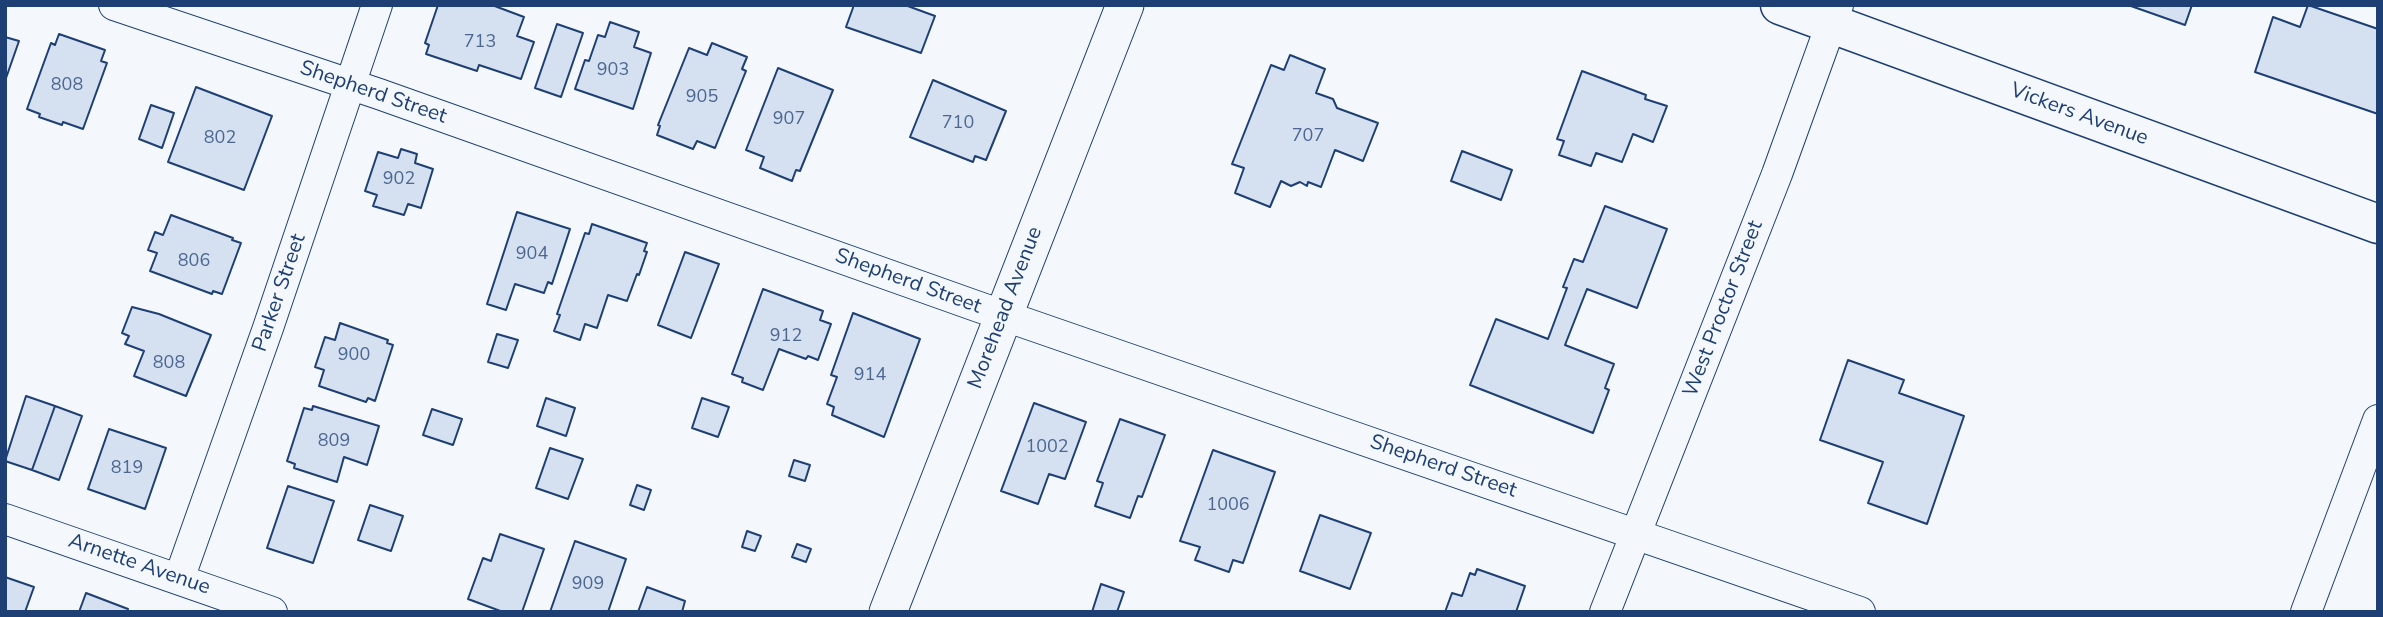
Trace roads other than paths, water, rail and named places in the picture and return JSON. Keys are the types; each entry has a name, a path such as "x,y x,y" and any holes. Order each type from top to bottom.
{"main road":[{"name":"Vickers Avenue","path":"1780,5 1835,15 2378,224"}],"street":[{"name":"Shepherd Street","path":"114,5 351,84 1003,316 1860,612"},
{"name":"Parker Street","path":"179,579 268,328 377,5"},
{"name":"Morehead Avenue","path":"888,612 1125,5"},
{"name":"West Proctor Street","path":"1605,612 1777,174 1835,15"},
{"path":"2306,612 2378,420"},
{"name":"Arnette Avenue","path":"5,519 272,612"}]}
